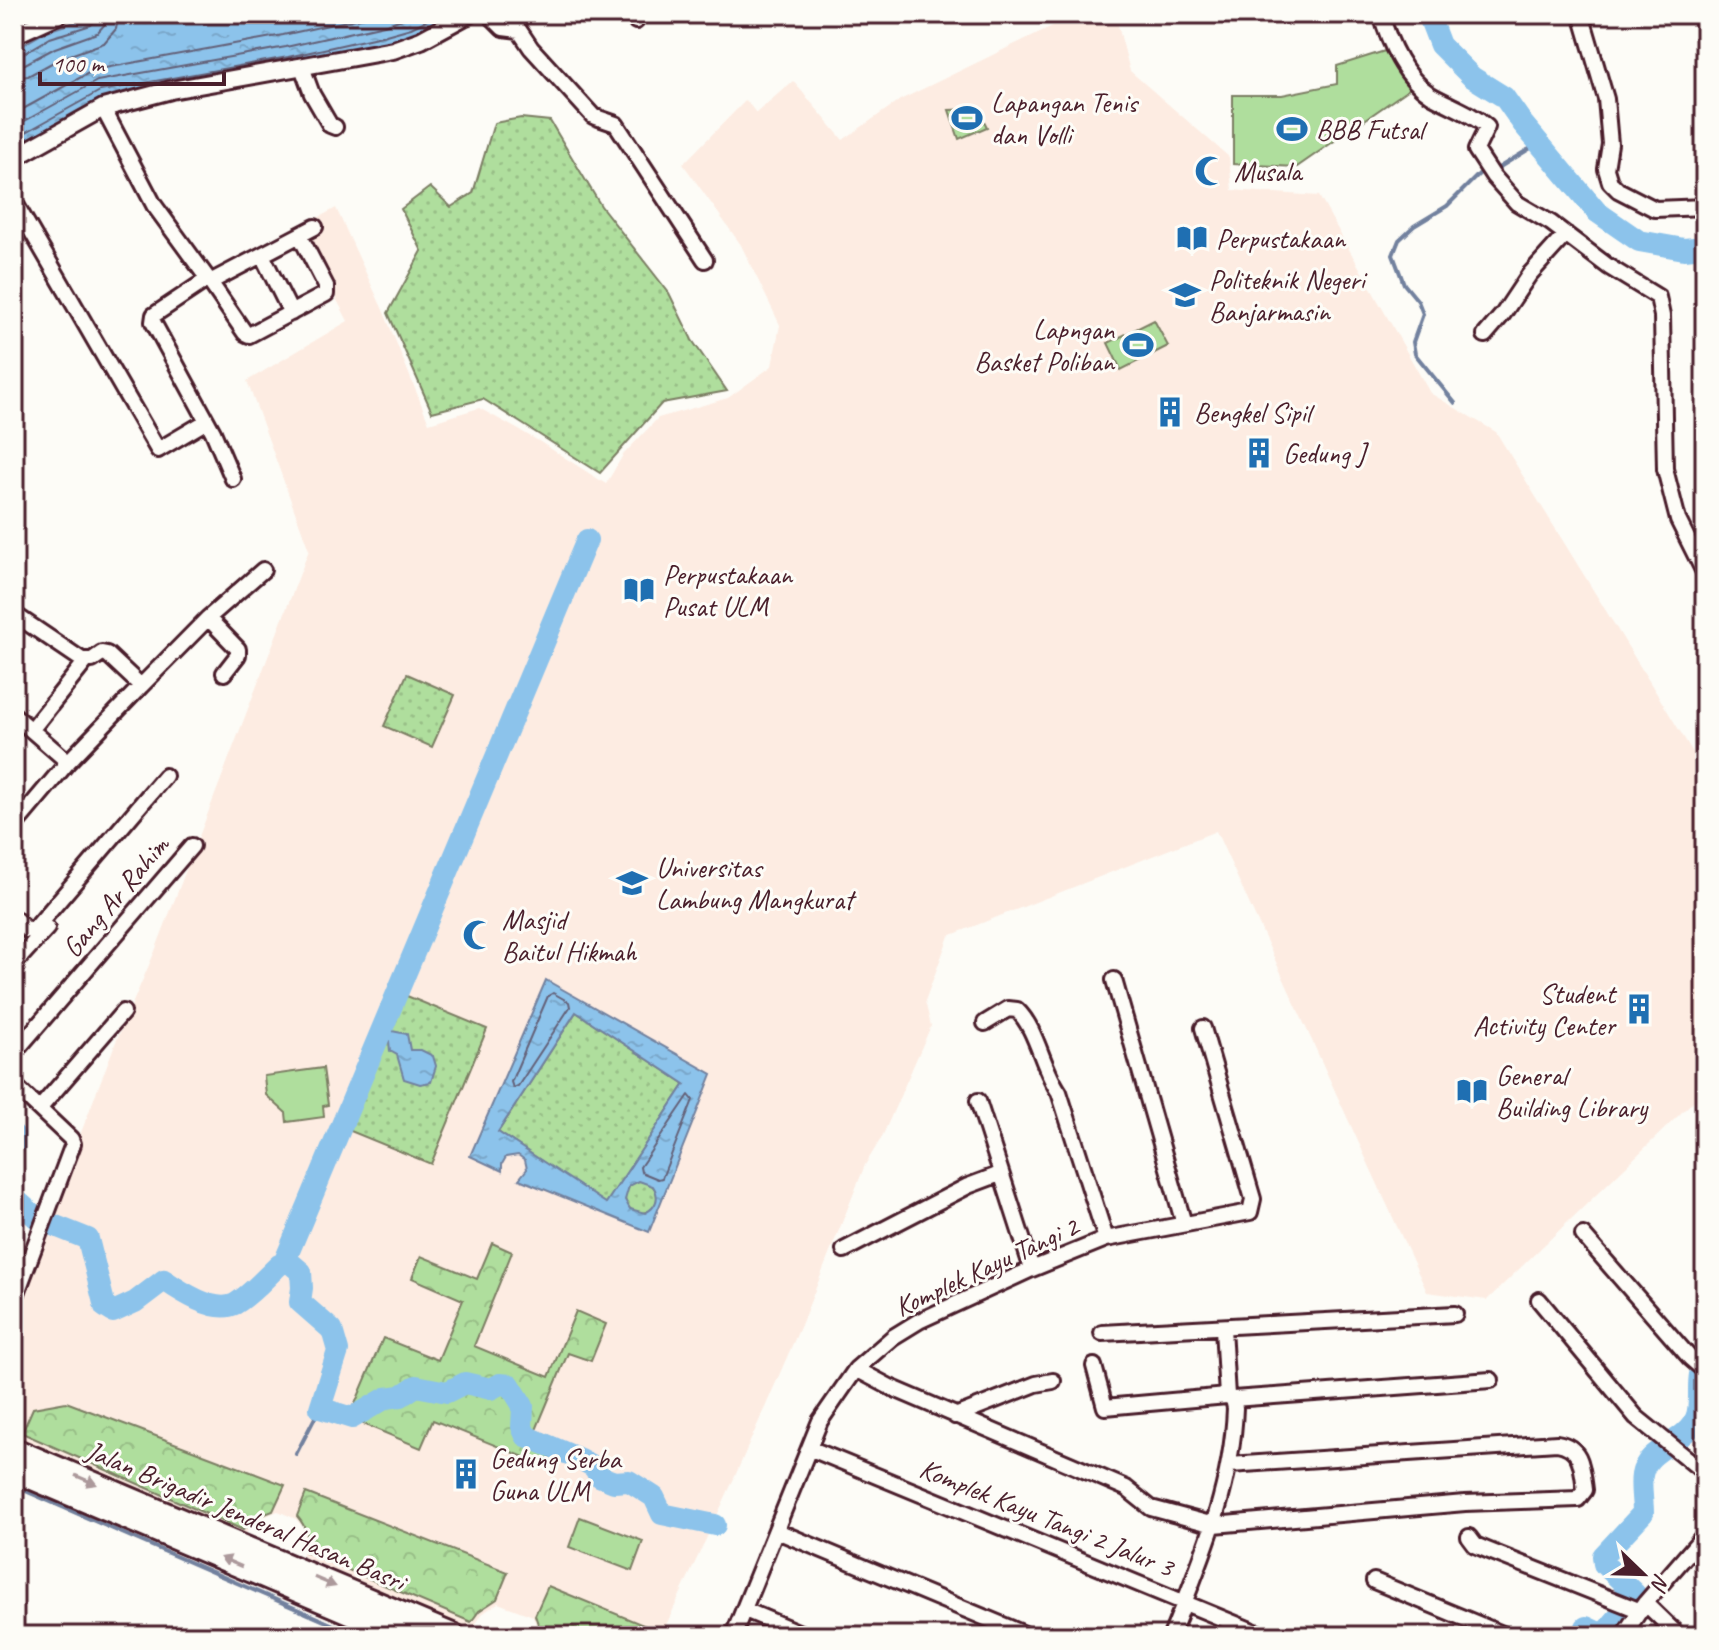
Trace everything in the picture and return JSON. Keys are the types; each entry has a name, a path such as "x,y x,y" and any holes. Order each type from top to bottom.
{"highway":[{"name":"Jalan Brigadir Jenderal Hasan Basri","path":"14,1450 454,1636"},
{"name":"Jalan Brigadir Jenderal Hasan Basri","path":"14,1470 370,1629 406,1636"}],"street":[{"path":"14,35 35,19 60,14"},
{"path":"14,158 103,108 171,90 393,50 421,40 469,14"},
{"path":"489,14 503,28 519,30 531,48 593,116 616,124 705,260"},
{"path":"1381,14 1396,52 1419,86 1477,118 1487,127 1476,150 1512,199 1609,267 1656,295 1660,301 1665,469 1678,520 1705,574"},
{"path":"1581,14 1606,99 1610,144 1606,169 1610,182 1618,190 1655,209 1705,207"},
{"path":"302,67 312,94 330,125 335,127"},
{"path":"103,108 154,205 247,334 326,294 327,290 300,236"},
{"path":"14,201 158,450 207,421"},
{"path":"233,479 207,421 153,319 209,281 315,227"},
{"path":"1485,335 1529,275 1566,234"},
{"path":"262,255 291,313"},
{"path":"14,826 68,762 141,686 208,618 263,570"},
{"path":"14,614 86,661"},
{"path":"208,618 239,651 224,673"},
{"path":"32,729 86,661 105,653 141,686"},
{"path":"14,715 68,762"},
{"path":"14,918 27,930 33,931 165,776"},
{"path":"14,964 121,844"},
{"name":"Gang Ar Rahim","path":"14,1053 192,846"},
{"path":"1114,980 1184,1224"},
{"path":"985,1023 1008,1009 1017,1010 1024,1019 1050,1079 1059,1092 1106,1239"},
{"path":"40,1108 123,1012"},
{"name":"Komplek Kayu Tangi 2","path":"733,1636 820,1421 856,1369 893,1337 919,1321 1032,1269 1106,1239 1250,1212 1253,1199 1203,1028"},
{"path":"14,1085 73,1144 14,1301"},
{"path":"978,1101 1032,1269"},
{"path":"844,1250 968,1186 1000,1174"},
{"path":"1583,1235 1690,1358 1705,1371"},
{"path":"1539,1300 1636,1417 1705,1473"},
{"path":"1102,1333 1455,1314"},
{"path":"1171,1636 1214,1525 1234,1444 1235,1408 1230,1398 1223,1328"},
{"path":"1094,1366 1105,1407 1491,1380"},
{"path":"856,1369 955,1416 1126,1488 1151,1508 1214,1525 1465,1503 1562,1501 1578,1499 1585,1490 1578,1454 1568,1445 1557,1443 1230,1465"},
{"path":"955,1416 1036,1384 1053,1381"},
{"name":"Komplek Kayu Tangi 2 Jalur 3","path":"809,1448 1265,1636"},
{"path":"777,1531 1029,1636"},
{"path":"1623,1636 1643,1607 1705,1534"},
{"path":"1469,1537 1475,1545 1487,1550 1643,1607 1679,1636"},
{"path":"1374,1581 1507,1636"},
{"path":"745,1610 807,1636"}],"shaded area":[{"name":"Universitas Lambung Mangkurat","path":"1077,14 1115,14 1130,71 1229,157 1232,190 1319,196 1430,393 1496,432 1705,772 1705,1090 1487,1300 1427,1292 1216,831 949,936 925,1001 931,1026 882,1137 865,1165 801,1325 661,1636 540,1636 533,1616 498,1603 482,1614 472,1630 302,1556 306,1542 303,1527 296,1519 278,1511 256,1520 245,1535 14,1438 14,1307 309,550 247,381 348,321 299,228 336,208 383,310 429,423 479,408 606,484 623,455 658,418 728,398 772,366 780,325 741,245 683,164 746,100 756,113 793,81 843,140 900,100"}],"green space":[{"name":"BBB Futsal","path":"1388,50 1412,87 1297,167 1233,164 1233,95 1282,95 1337,84 1337,66"},
{"name":"Lapangan Tenis dan Volli","path":"978,109 987,127 959,139 949,110"},
{"path":"521,118 550,121 601,206 669,293 692,340 727,391 662,403 600,473 483,399 432,412 388,313 422,251 401,209 430,187 451,207 473,193 494,123"},
{"name":"Lapngan Basket Poliban","path":"1154,320 1168,346 1121,370 1108,343"},
{"path":"407,674 455,695 432,747 384,726"},
{"path":"402,994 487,1029 431,1164 348,1130"},
{"path":"576,1012 685,1084 606,1204 498,1132"},
{"path":"323,1068 328,1105 323,1106 324,1117 287,1122 286,1113 266,1095 264,1076"},
{"path":"641,1181 652,1186 657,1197 652,1208 641,1213 630,1208 625,1197 630,1186"},
{"path":"492,1243 512,1252 474,1346 549,1377 576,1311 606,1324 591,1361 568,1353 536,1430 557,1439 546,1466 433,1420 421,1448 349,1418 383,1338 438,1360 463,1300 412,1278 421,1256 477,1279"},
{"path":"66,1402 285,1485 273,1511 257,1517 243,1530 22,1433 33,1408"},
{"path":"306,1493 508,1572 497,1599 479,1611 471,1622 306,1552 307,1533 297,1516"},
{"path":"580,1517 643,1541 632,1571 569,1547"},
{"path":"548,1586 658,1631 656,1636 542,1636 535,1615"}],"water":[{"path":"100,14 456,14 414,36 388,43 102,99 14,148 14,50 47,31"},
{"path":"546,980 712,1074 649,1232 519,1179 527,1169 525,1160 518,1155 506,1157 502,1171 470,1156","holes":["576,1012 685,1084 606,1203 498,1132","639,1181 653,1186 657,1198 655,1205 645,1213 630,1209 625,1200 629,1186"]},
{"path":"387,1030 407,1034 410,1050 421,1050 433,1056 436,1066 431,1082 420,1084 404,1079 397,1055 390,1051 389,1041 384,1037"}],"waterway":[{"path":"1428,14 1440,45 1472,77 1504,97 1597,212 1639,241 1684,249 1705,247"},
{"path":"1455,403 1415,354 1413,342 1423,314 1418,301 1404,284 1393,255 1399,240 1414,226 1447,206 1480,173 1495,170 1539,143"},
{"path":"284,1263 587,540"},
{"path":"14,1135 14,1147"},
{"path":"14,1198 38,1219 88,1239 105,1307 113,1312 135,1302 164,1280 208,1304 235,1304 279,1265 288,1261 301,1272 300,1302 332,1330 338,1351 320,1408 352,1418 386,1398 401,1396 416,1386 447,1392 465,1383 491,1389 500,1384 510,1385 523,1406 522,1427 526,1436 580,1459 594,1467 599,1476 614,1482 629,1481 654,1497 662,1514 715,1525"},
{"path":"1586,1627 1603,1635 1635,1598 1635,1594 1604,1564 1603,1556 1643,1513 1641,1479 1645,1466 1658,1452 1684,1434 1696,1418 1700,1375 1705,1358"},
{"path":"296,1454 320,1408"},
{"path":"14,1486 352,1633"}],"place":[{"name":"Lapangan Tenis dan Volli","path":"967,118"},
{"name":"BBB Futsal","path":"1292,129"},
{"name":"Musala","path":"1210,171"},
{"name":"Perpustakaan","path":"1192,238"},
{"name":"Politeknik Negeri Banjarmasin","path":"1185,295"},
{"name":"Lapngan Basket Poliban","path":"1138,345"},
{"name":"Bengkel Sipil","path":"1170,412"},
{"name":"Gedung J","path":"1259,453"},
{"name":"Perpustakaan Pusat ULM","path":"639,590"},
{"name":"Universitas Lambung Mangkurat","path":"632,883"},
{"name":"Masjid Baitul Hikmah","path":"478,935"},
{"name":"Student Activity Center","path":"1639,1009"},
{"name":"General Building Library","path":"1472,1091"},
{"name":"Gedung Serba Guna ULM","path":"466,1474"}]}
